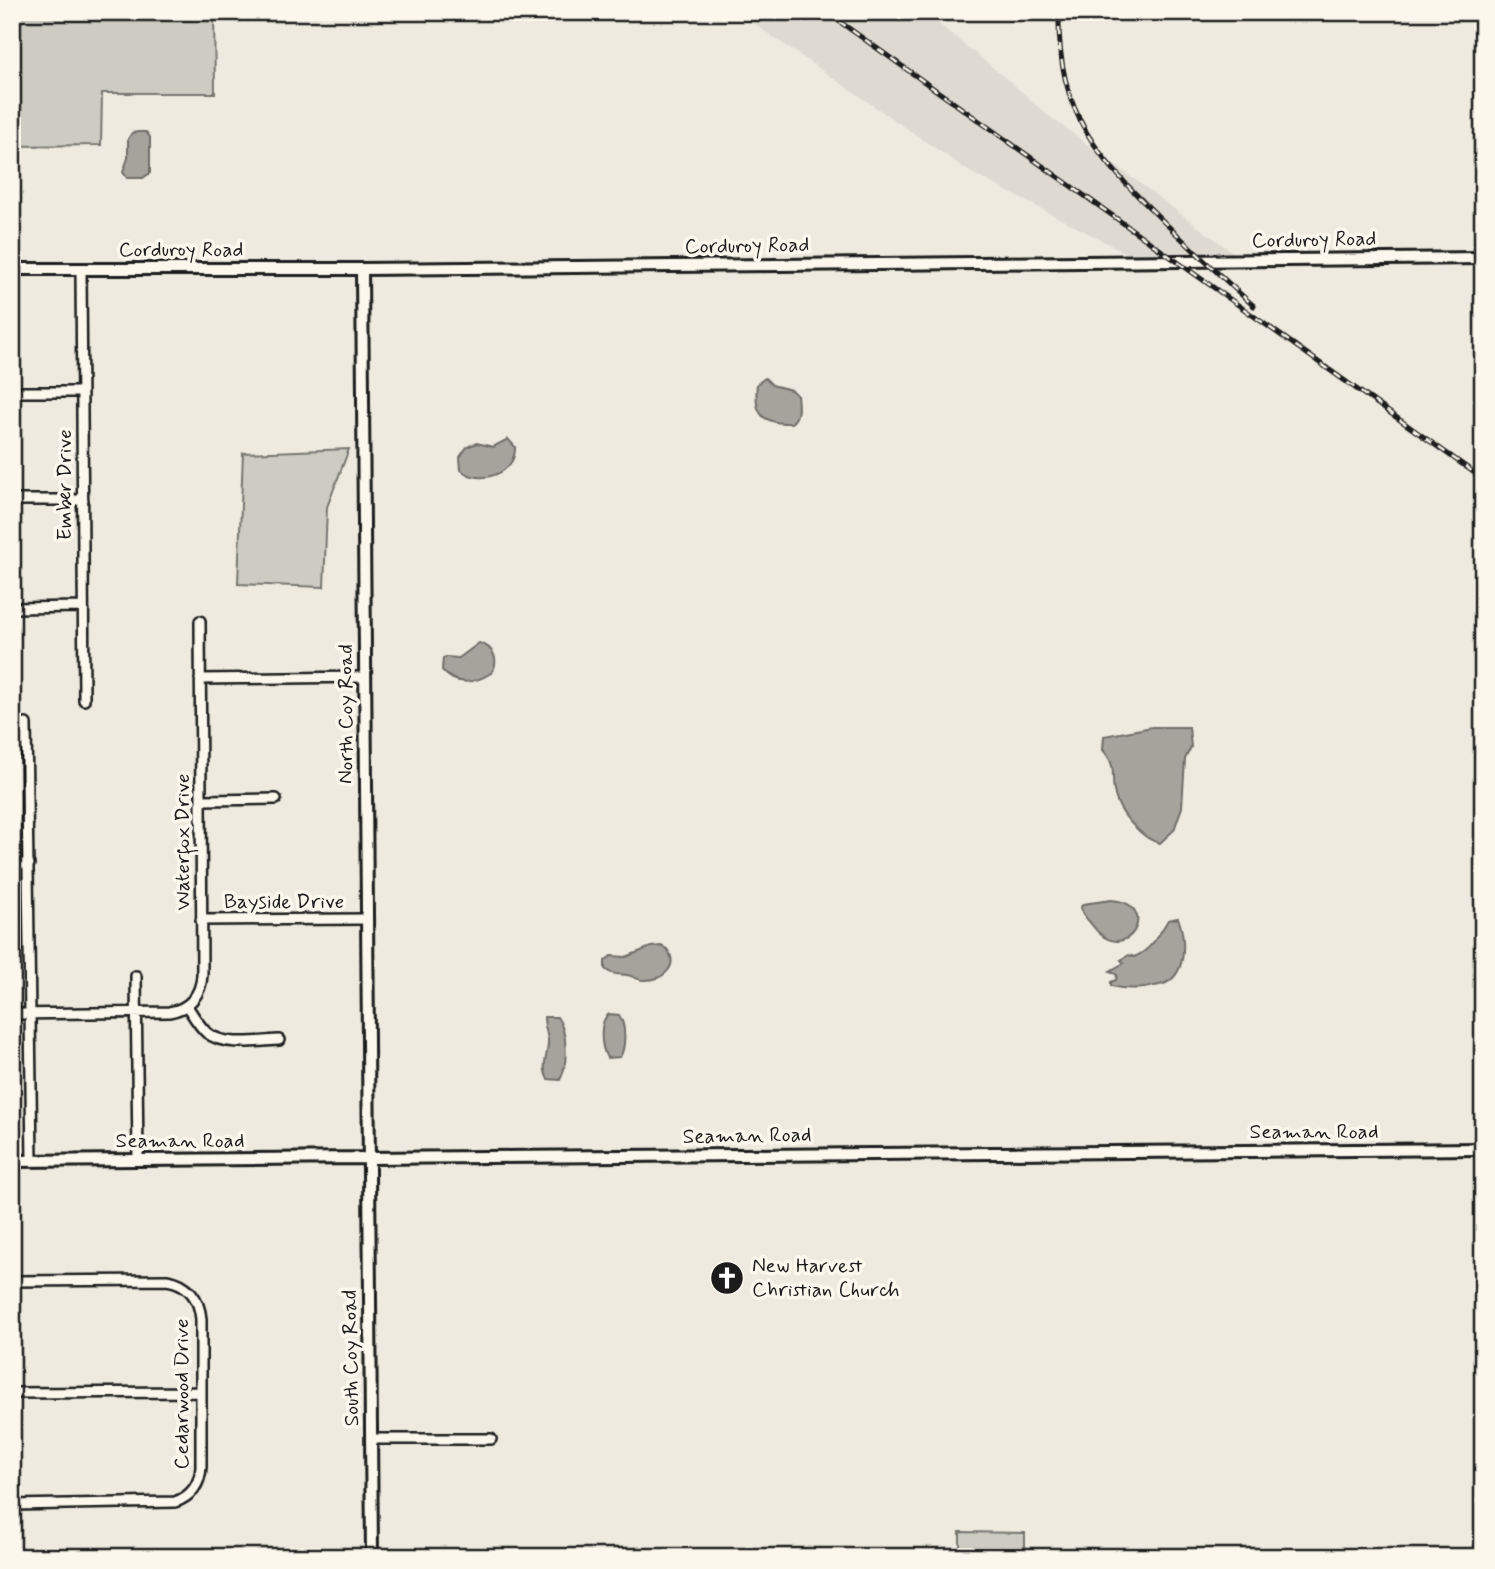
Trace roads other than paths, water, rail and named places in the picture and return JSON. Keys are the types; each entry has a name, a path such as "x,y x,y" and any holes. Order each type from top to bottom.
{"street":[{"name":"Corduroy Road","path":"12,269 362,269 1483,258"},
{"name":"Ember Drive","path":"81,269 84,700"},
{"name":"North Coy Road","path":"362,269 368,1159"},
{"path":"12,392 82,392"},
{"path":"12,500 83,500"},
{"path":"12,608 83,607"},
{"name":"Waterfox Drive","path":"187,1006 197,995 201,985 200,621"},
{"path":"200,679 365,677"},
{"path":"26,724 32,1161"},
{"path":"201,800 276,799"},
{"path":"12,864 29,864"},
{"name":"Bayside Drive","path":"201,920 367,919"},
{"path":"136,976 138,1160"},
{"path":"12,1014 169,1012 187,1006 205,1031 217,1038 227,1041 279,1040"},
{"name":"Seaman Road","path":"12,1161 1483,1149"},
{"name":"South Coy Road","path":"368,1159 372,1557"},
{"name":"Cedarwood Drive","path":"12,1282 167,1280 179,1283 190,1290 198,1304 201,1392 201,1471 198,1482 188,1496 175,1502 164,1503 12,1505"},
{"path":"12,1393 201,1392"},
{"path":"371,1440 491,1439"}],"railway":[{"path":"826,12 1483,479"},
{"path":"1059,12 1060,48 1065,79 1086,132 1142,201 1254,306"}],"place":[{"name":"New Harvest Christian Church","path":"727,1278"}]}
